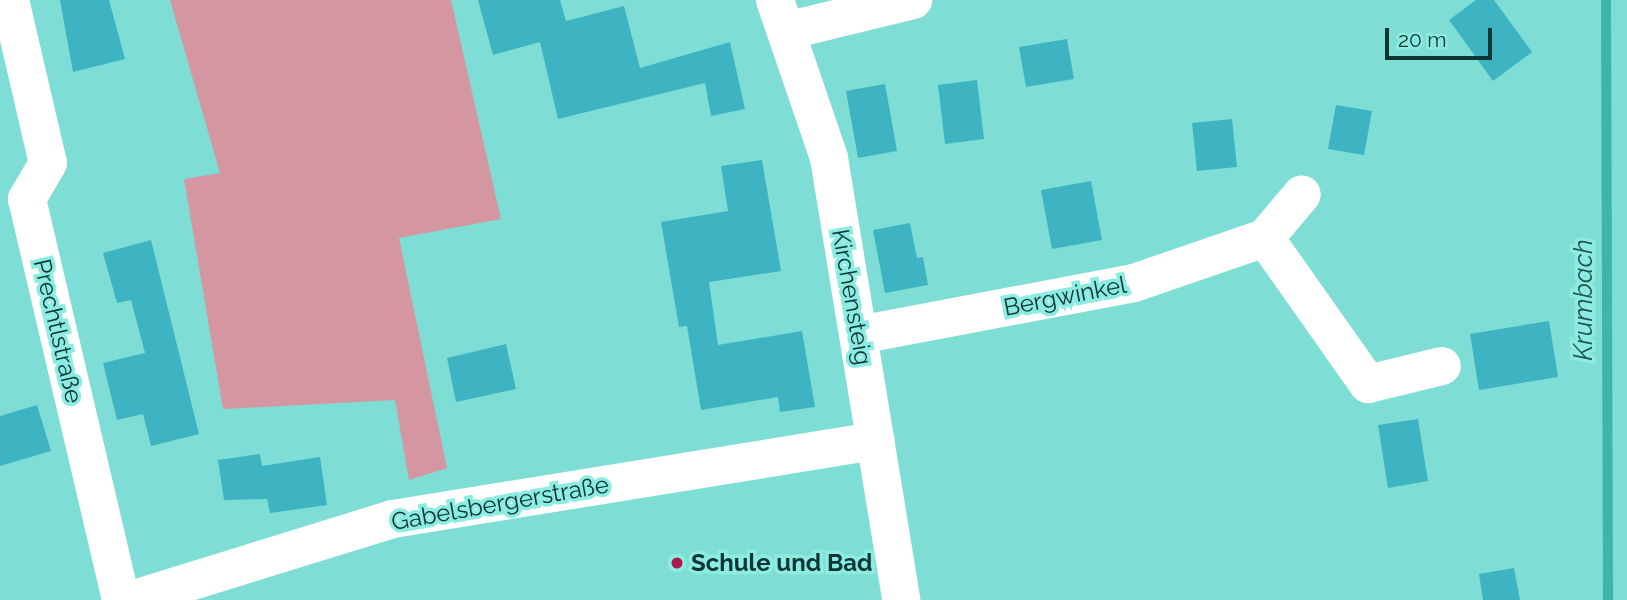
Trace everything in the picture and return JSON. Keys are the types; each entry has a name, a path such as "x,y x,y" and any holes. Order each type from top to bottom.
{"street":[{"name":"Prechtlstraße","path":"10,0 13,72 48,163 27,199 121,600"},
{"path":"781,15 913,0"},
{"name":"Kirchensteig","path":"781,15 829,158 901,600"},
{"path":"1302,194 1265,238 1368,384 1442,366"},
{"name":"Bergwinkel","path":"859,335 1134,283 1265,238"},
{"name":"Gabelsbergerstraße","path":"131,600 393,519 876,441"}],"shaded area":[{"path":"170,0 451,0 501,219 399,238 447,468 409,480 395,400 223,409 184,179 220,173"}],"building":[{"path":"60,0 109,0 125,59 73,72"},
{"path":"478,0 560,0 566,21 624,6 640,68 730,42 745,109 711,116 705,83 558,119 540,42 493,55"},
{"path":"1476,0 1494,0 1532,52 1493,81 1449,20"},
{"path":"1067,39 1074,79 1026,87 1019,47"},
{"path":"977,80 984,139 945,144 938,85"},
{"path":"885,84 897,151 858,158 846,91"},
{"path":"1336,105 1372,111 1364,155 1328,149"},
{"path":"1232,119 1237,167 1197,171 1192,123"},
{"path":"762,160 781,271 709,282 718,345 802,331 815,407 780,412 778,397 701,410 687,326 679,327 661,222 728,211 721,166"},
{"path":"1091,181 1102,240 1052,249 1041,190"},
{"path":"910,223 917,258 923,257 928,285 885,293 873,230"},
{"path":"151,240 199,434 151,446 143,414 117,420 103,363 145,353 131,300 117,303 103,253"},
{"path":"1549,321 1558,377 1479,390 1470,334"},
{"path":"506,344 516,389 456,402 447,358"},
{"path":"37,405 51,451 0,466 0,416"},
{"path":"1418,419 1428,481 1388,488 1378,425"},
{"path":"260,454 262,466 320,457 327,505 270,513 267,499 224,500 218,460"},
{"path":"1514,568 1520,600 1483,600 1479,574"}],"waterway":[{"name":"Krumbach","path":"1606,0 1608,600"}],"place":[{"name":"Schule und Bad","path":"677,563"}]}
